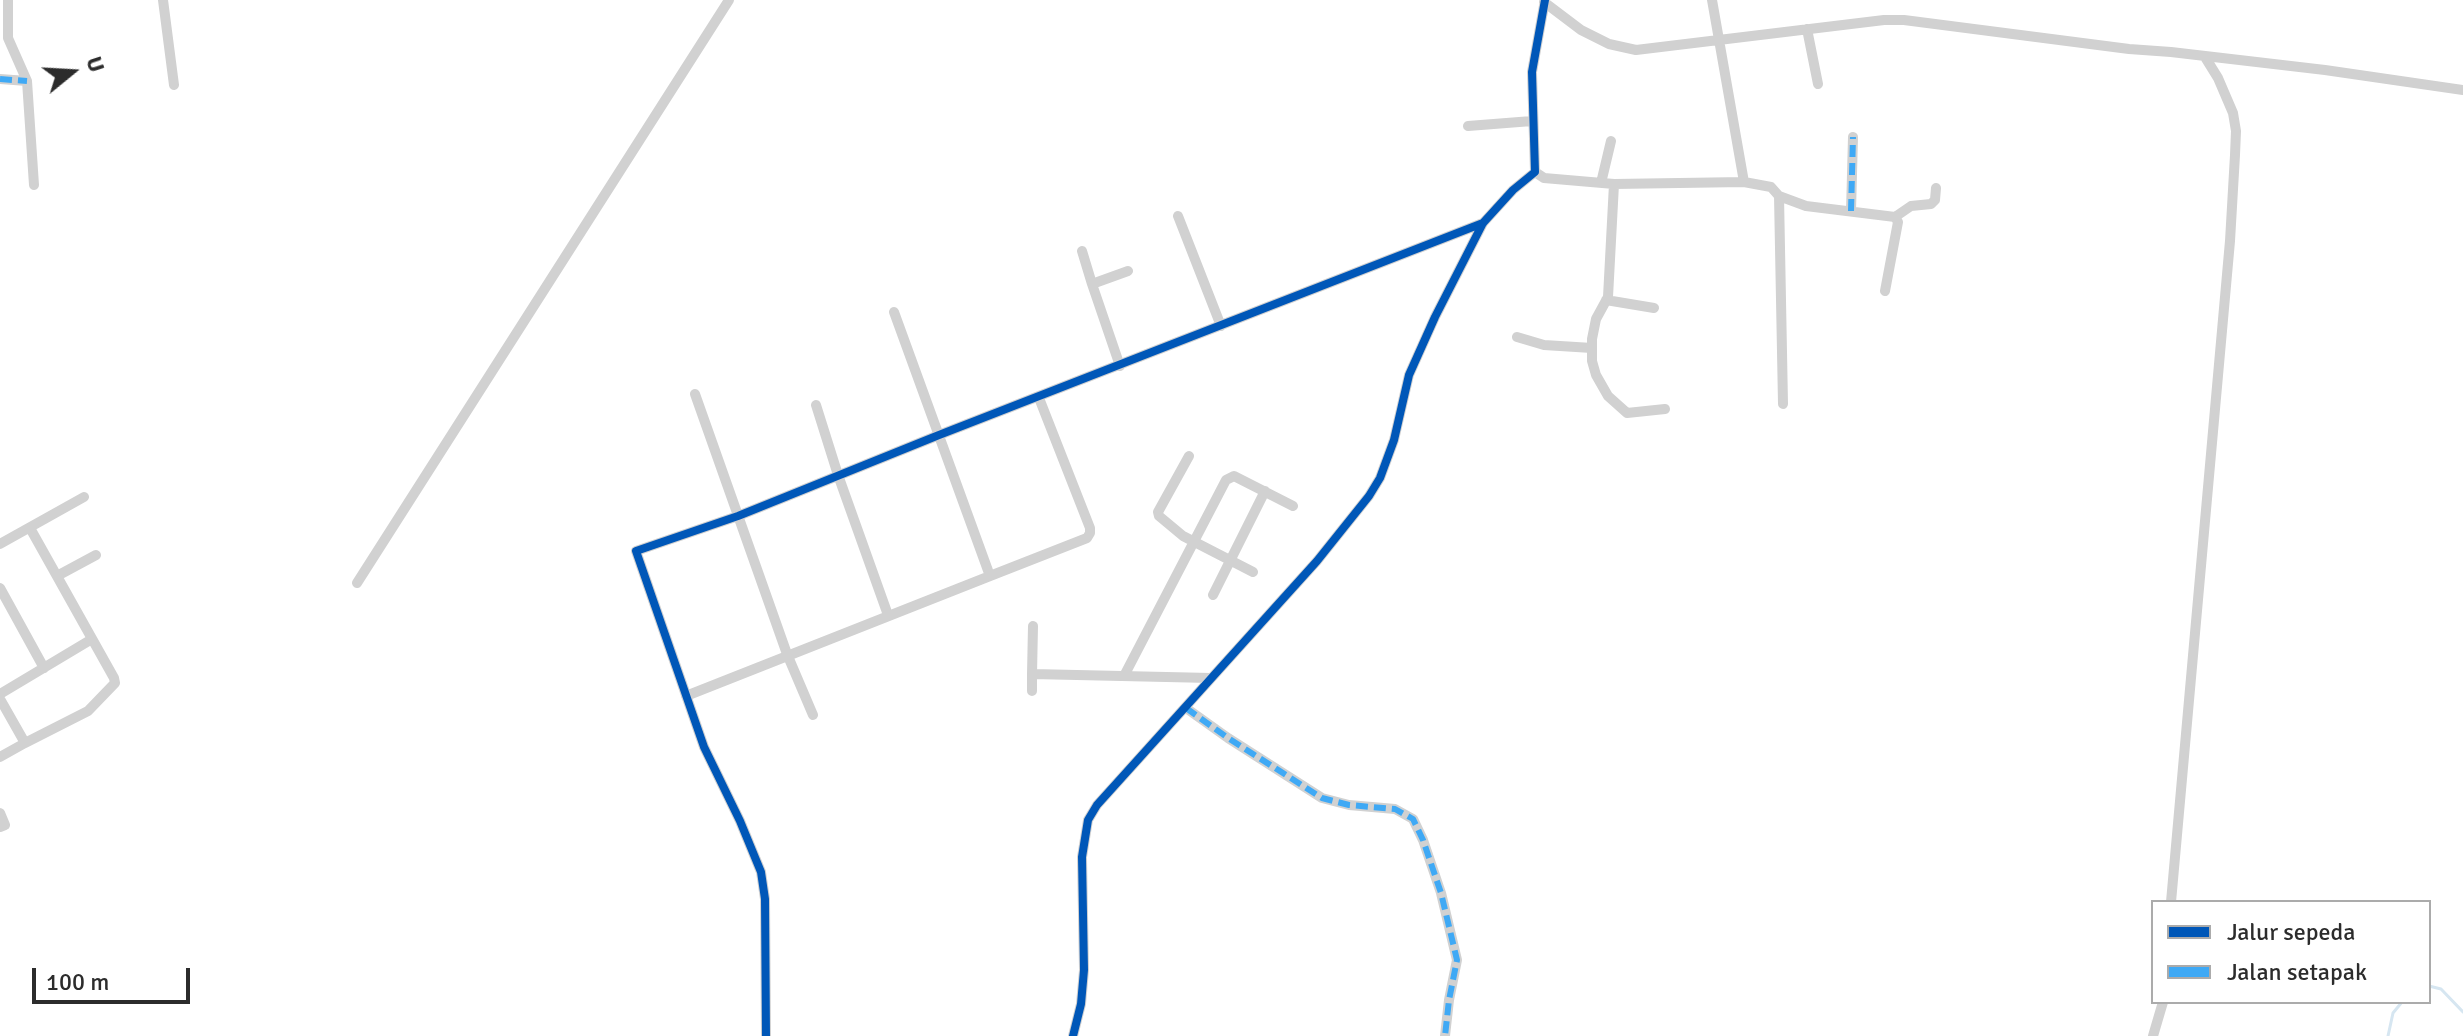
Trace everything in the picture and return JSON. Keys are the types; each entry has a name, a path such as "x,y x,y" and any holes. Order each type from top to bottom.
{"street":[{"path":"8,0 8,38 27,81 34,185"},
{"path":"163,0 174,85"},
{"path":"357,583 729,0"},
{"path":"1712,0 1744,182"},
{"path":"1535,172 1532,72 1544,1 1581,30 1636,50 1904,20 2325,70 2463,90"},
{"path":"1807,29 1818,84"},
{"path":"2171,900 2230,241 2236,131 2233,113 2205,57"},
{"path":"0,79 27,81"},
{"path":"1468,126 1532,121"},
{"path":"1851,211 1853,137"},
{"path":"1601,183 1611,141"},
{"path":"1535,172 1544,178 1614,184 1744,182 1771,187 1779,196 1806,206 1895,217 1911,206 1931,204 1935,200 1936,188"},
{"path":"1073,1036 1081,1004 1084,970 1082,857 1088,820 1097,805 1317,561 1374,487 1394,440 1409,375 1483,223 1513,190 1535,172"},
{"path":"1614,184 1606,300 1596,319 1592,348 1596,375 1608,396 1624,410 1631,413 1665,409"},
{"path":"1779,196 1783,404"},
{"path":"1178,216 1221,326"},
{"path":"1885,291 1898,222 1895,217"},
{"path":"766,1036 764,885 758,862 704,747 636,551 738,516 1483,223"},
{"path":"1082,251 1120,366"},
{"path":"1092,284 1128,271"},
{"path":"1606,300 1654,308"},
{"path":"894,312 990,576"},
{"path":"1517,337 1544,345 1592,348"},
{"path":"695,394 787,654 813,715"},
{"path":"686,696 1087,538 1090,528 1039,398"},
{"path":"816,405 888,615"},
{"path":"1189,456 1158,512 1170,527 1193,542 1253,572"},
{"path":"1124,676 1226,480 1234,476 1293,506"},
{"path":"1213,595 1265,491"},
{"path":"0,544 84,497"},
{"path":"0,757 88,711 115,683 30,528"},
{"path":"57,576 96,555"},
{"path":"0,588 44,668"},
{"path":"1032,691 1033,626"},
{"path":"25,743 0,697 92,639"},
{"path":"1032,674 1211,678"},
{"path":"1186,708 1322,798 1349,805 1395,809 1413,819 1441,893 1457,960 1445,1036"},
{"path":"0,813 5,825 0,827"},
{"path":"2153,1036 2162,1004"}],"waterway":[{"path":"2431,986 2441,989 2463,1012"},
{"path":"2388,1036 2393,1013 2400,1004"}],"marked path":[{"path":"0,79 27,81"},
{"path":"1851,211 1853,137"},
{"path":"1186,708 1322,798 1349,805 1395,809 1413,819 1441,893 1457,960 1445,1036"}],"cycle path":[{"path":"1073,1036 1081,1004 1084,970 1082,857 1088,820 1097,805 1317,561 1380,478 1394,440 1409,375 1435,317 1483,223 1513,190 1535,172 1532,72 1545,0"},
{"path":"766,1036 765,899 761,872 704,747 636,551 738,516 1483,223"}]}
